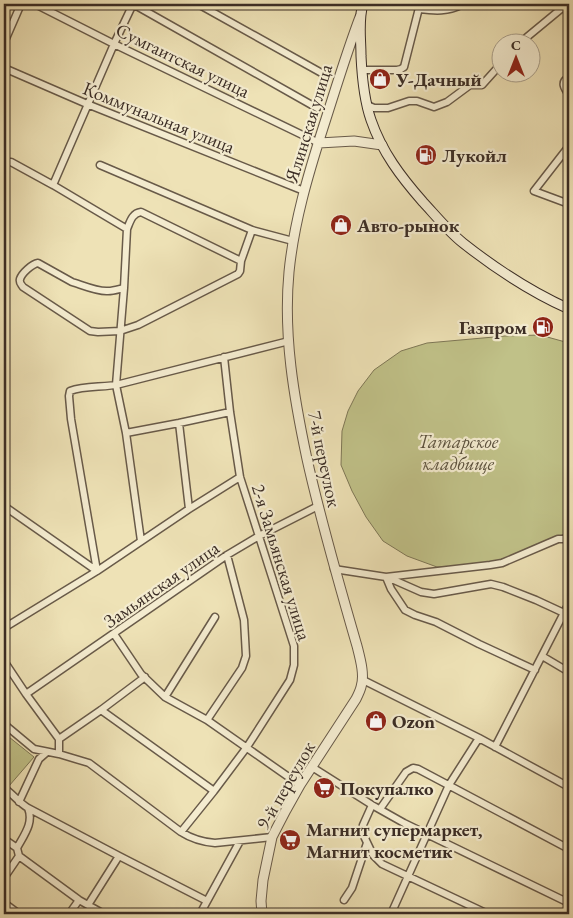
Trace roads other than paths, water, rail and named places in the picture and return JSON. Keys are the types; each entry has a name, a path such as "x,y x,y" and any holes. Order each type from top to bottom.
{"street":[{"path":"4,43 21,4"},
{"name":"Сумгаитская улица","path":"36,4 318,143"},
{"path":"53,185 133,4 317,108"},
{"path":"198,4 327,76"},
{"path":"363,4 360,16 362,70 367,105 372,124 395,168 442,224 463,242 525,286 569,309"},
{"path":"362,70 397,70 404,67 420,7 442,11 450,10 463,4"},
{"path":"533,32 567,4"},
{"name":"Ялинская улица","path":"293,241 296,221 318,143 360,16"},
{"name":"Коммунальная улица","path":"4,68 304,191"},
{"path":"367,105 374,108 388,108 409,101 417,101 428,106 437,107 470,85 482,85 490,76"},
{"path":"569,77 563,83 569,95"},
{"path":"318,143 354,141 382,145"},
{"path":"569,146 534,191 569,204"},
{"path":"4,163 11,162 127,229"},
{"path":"100,165 252,230 293,241"},
{"path":"141,541 126,433 116,384 127,229 134,215 141,212 242,261"},
{"path":"124,288 104,291 78,284 38,262 33,264 20,279 23,287 90,331 120,331 138,325 238,274 252,230"},
{"name":"7-й переулок","path":"293,241 288,296 292,376 301,431 318,506 357,646 363,680"},
{"path":"98,571 70,419 70,391 116,384 203,364 289,341"},
{"name":"2-я Замьянская улица","path":"181,832 247,747 290,680 294,665 294,646 240,478 224,357"},
{"path":"126,433 230,412"},
{"path":"180,423 189,509"},
{"path":"4,628 98,571 189,509 240,478"},
{"path":"4,506 98,571"},
{"name":"Замьянская улица","path":"26,694 227,555 259,536 318,506"},
{"path":"386,577 502,563 558,539 569,539"},
{"path":"207,720 242,668 246,656 244,620 227,555"},
{"path":"334,569 386,577 421,592 434,594 491,584 536,600 564,613"},
{"path":"386,577 396,598 405,610 436,622 534,670"},
{"path":"495,747 569,603"},
{"path":"165,697 215,617"},
{"path":"114,634 141,674 165,697 207,720 300,784"},
{"path":"542,656 569,672"},
{"path":"4,662 59,739 59,754"},
{"path":"59,739 145,677"},
{"path":"363,680 479,738 569,787"},
{"name":"9-й переулок","path":"262,914 263,880 272,837 300,784 356,699 363,680"},
{"path":"101,710 214,791"},
{"path":"4,724 34,749 89,763 189,837 206,842 272,837"},
{"path":"390,914 449,785 479,738"},
{"path":"19,802 39,759 47,752"},
{"path":"312,767 380,810 426,835 569,903"},
{"path":"380,810 406,772 413,768 418,769 569,849"},
{"path":"4,788 28,808 207,901"},
{"path":"372,805 362,832 376,859 382,864 488,914"},
{"path":"17,848 28,828 31,818 28,808"},
{"path":"4,839 17,848 19,856 79,900 104,914"},
{"path":"200,914 240,840"},
{"path":"344,900 352,888 367,843"},
{"path":"4,878 19,856"},
{"path":"88,906 119,856"},
{"path":"69,914 79,900"},
{"path":"4,903 19,914"}],"place":[{"name":"У-Дачный","path":"380,79"},
{"name":"Лукойл","path":"426,155"},
{"name":"Авто-рынок","path":"341,225"},
{"name":"Газпром","path":"543,327"},
{"name":"Ozon","path":"376,721"},
{"name":"Покупалко","path":"324,788"},
{"name":"Магнит супермаркет, Магнит косметик","path":"290,840"}],"park label":[{"name":"Татарское кладбище","path":"458,452"}]}
